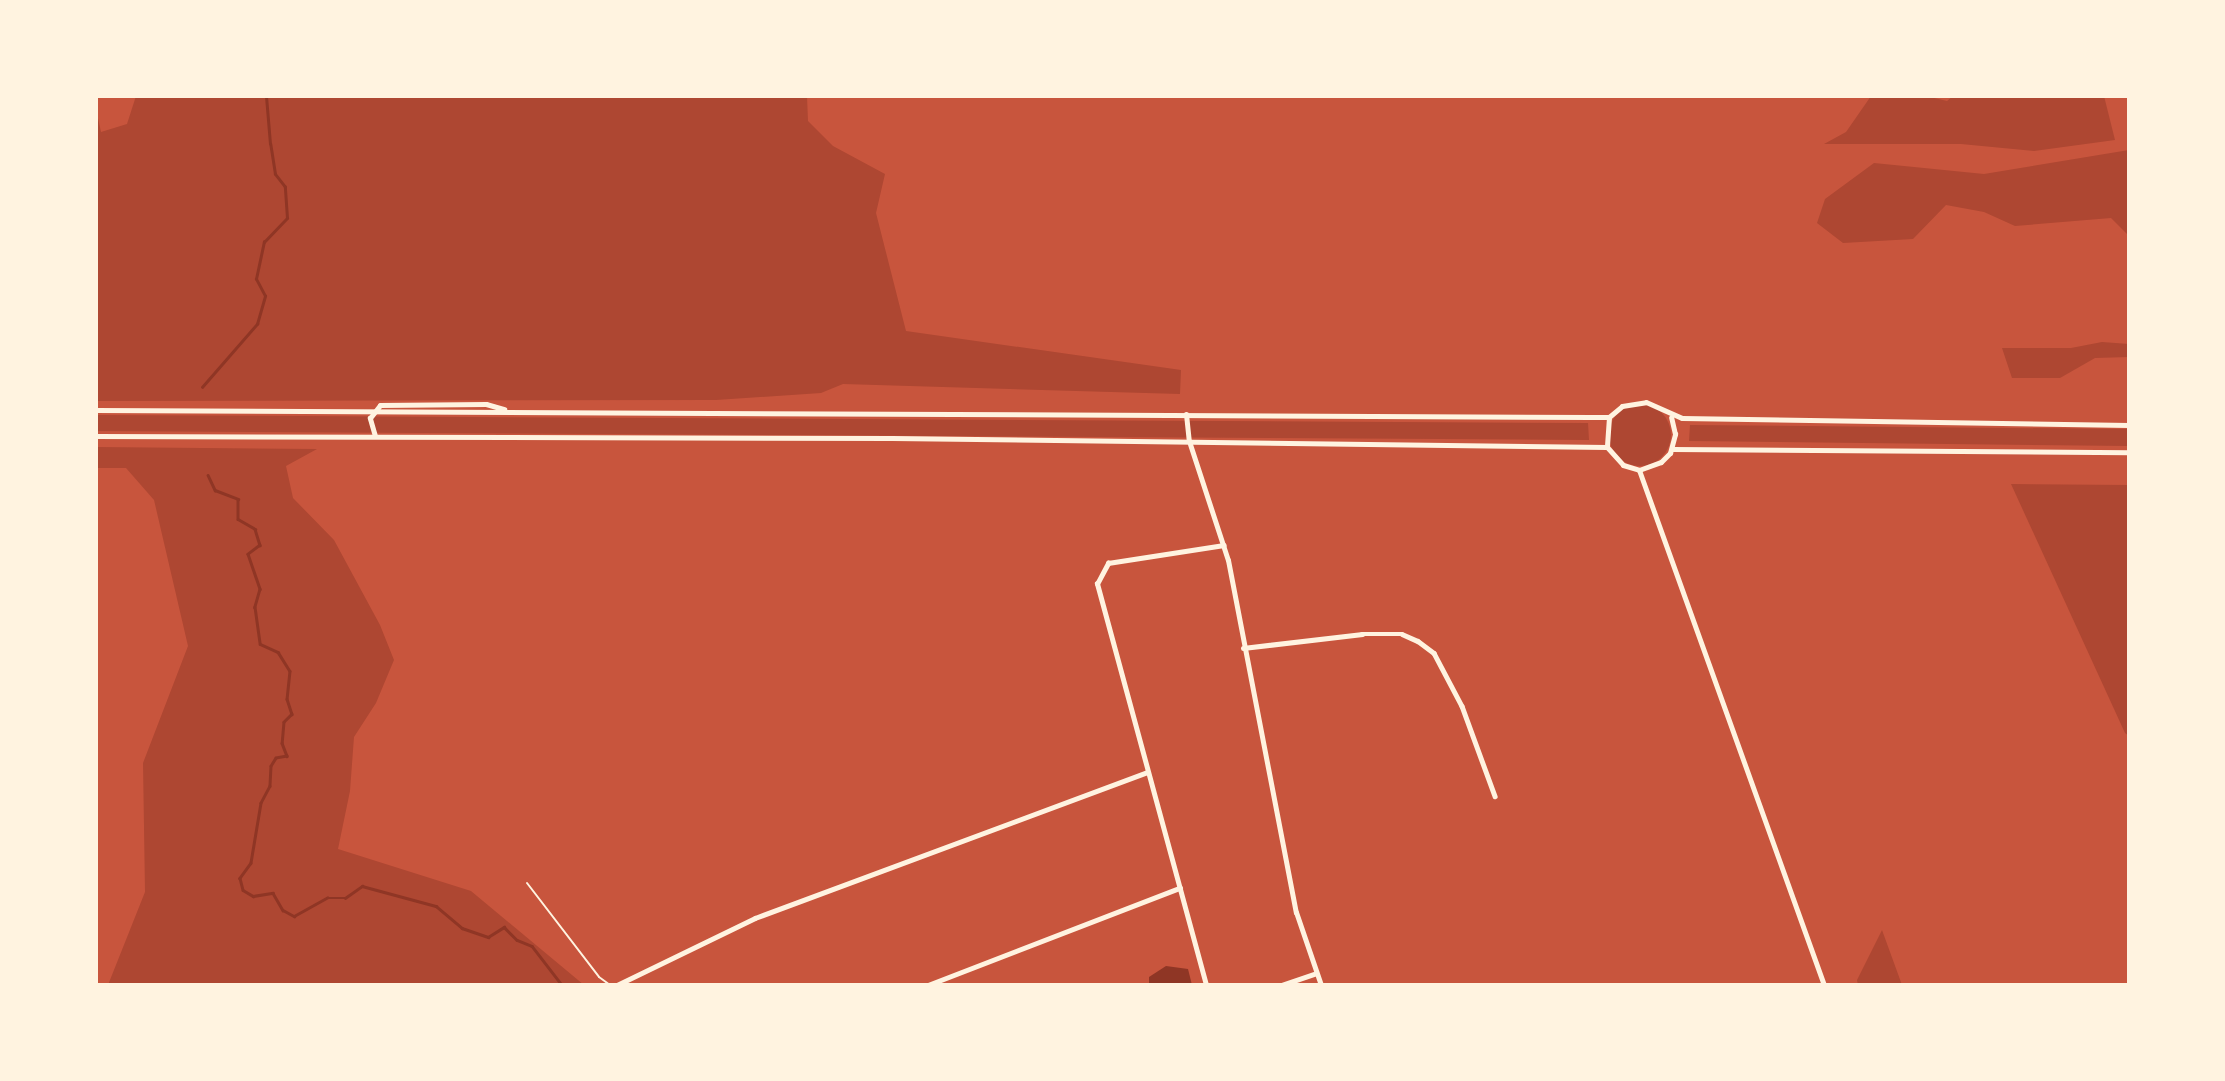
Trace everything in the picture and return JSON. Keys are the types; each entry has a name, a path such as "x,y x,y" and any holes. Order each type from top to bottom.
{"street":[{"path":"96,410 1609,417 1629,403 1646,402 1671,417 2129,425"},
{"path":"374,411 369,425 375,436"},
{"path":"1186,414 1189,441 1224,545 1242,648 1296,912 1321,985"},
{"path":"1609,417 1607,447 1623,465 1639,470 1661,462 1672,449 1675,434 1671,417"},
{"path":"96,436 1189,441 1607,447"},
{"path":"1672,449 2129,452"},
{"path":"1639,470 1824,985"},
{"path":"1206,985 1097,584 1108,563 1224,545"},
{"path":"1242,648 1362,634 1402,634 1419,641 1434,653 1462,706 1496,796"},
{"path":"617,985 755,918 1147,772"},
{"path":"928,985 1180,888"},
{"path":"1282,985 1316,973"}],"lane":[{"path":"527,883 599,977 610,985"}],"shaded area":[{"path":"136,96 807,96 808,121 833,146 885,174 876,213 906,331 1181,370 1180,394 843,384 821,393 716,400 96,401 96,109 101,132 127,124"},
{"path":"1871,96 1926,96 1947,101 1953,96 2104,96 2115,140 2034,151 1961,144 1824,144 1846,132"},
{"path":"2129,150 2129,236 2111,218 2015,226 1984,212 1946,205 1913,239 1843,243 1817,223 1825,199 1874,163 1984,174"},
{"path":"2102,342 2129,344 2129,357 2095,358 2060,378 2012,378 2002,348 2071,348"},
{"path":"1640,404 1652,406 1662,413 1669,423 1669,447 1662,457 1652,464 1640,466 1628,464 1618,457 1611,447 1609,435 1611,423 1618,413 1628,406"},
{"path":"96,415 1588,423 1589,440 96,431"},
{"path":"1690,425 2129,429 2129,446 1689,441"},
{"path":"96,447 317,449 286,466 293,498 334,540 380,625 394,660 376,703 354,737 350,791 338,849 471,891 584,985 108,985 145,892 143,763 188,646 154,500 126,468 96,468"},
{"path":"2011,484 2129,485 2129,736 2125,733"},
{"path":"1882,930 1902,985 1858,985 1857,980"},
{"path":"1166,966 1188,969 1192,985 1149,985 1149,977"}],"waterway":[{"path":"202,387 257,324 265,296 256,279 264,242 287,218 285,187 275,174 266,96"},
{"path":"208,475 215,490 238,499 238,519 255,529 260,545 248,554 260,589 255,607 260,644 278,652 290,671 287,699 292,714 284,722 282,743 287,756 276,758 271,766 270,786 261,803 251,863 240,878 243,890 253,896 273,893 283,910 294,916 327,898 345,898 362,886 436,906 462,928 488,937 504,927 517,940 532,946 562,985"}]}
